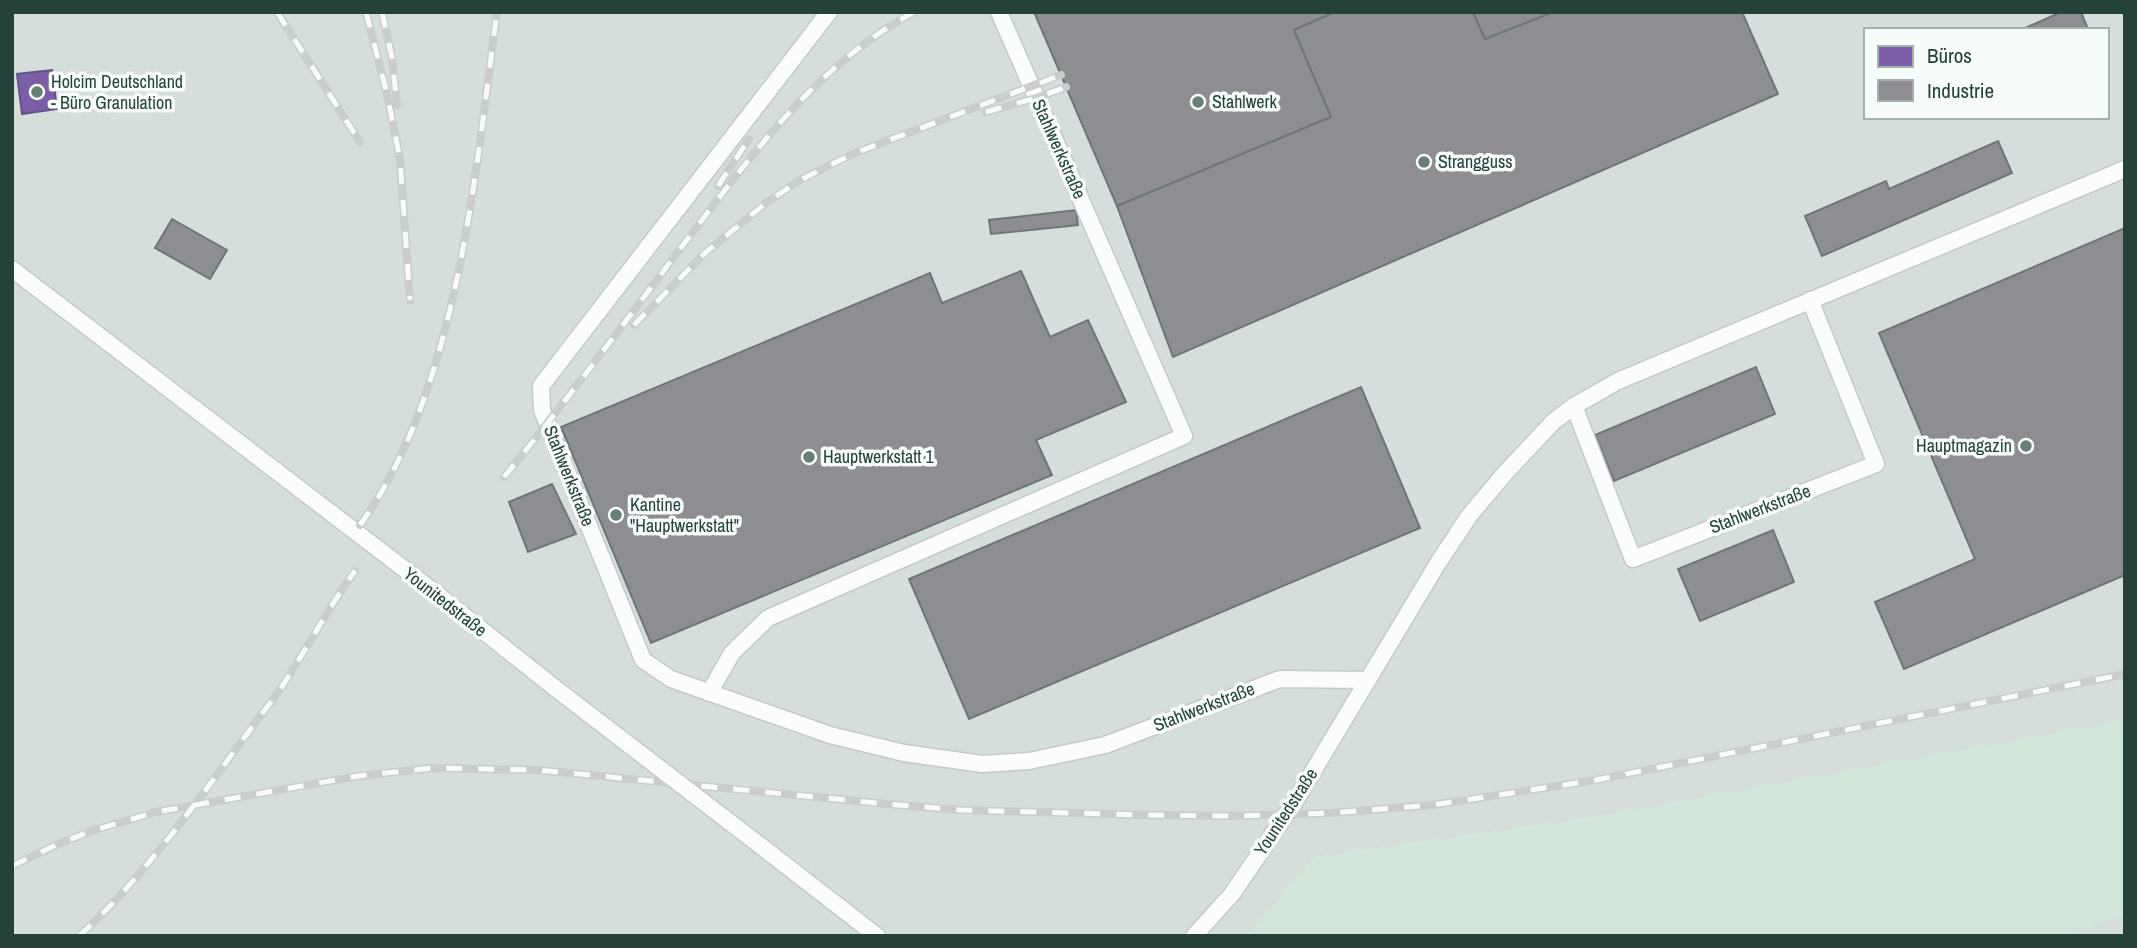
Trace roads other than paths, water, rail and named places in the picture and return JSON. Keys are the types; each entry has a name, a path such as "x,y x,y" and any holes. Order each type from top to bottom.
{"lane":[{"name":"Stahlwerkstraße","path":"829,12 541,386 542,410 643,660 671,679 830,735 904,753 982,764 1029,761 1105,745 1280,679 1368,680"},
{"name":"Stahlwerkstraße","path":"709,693 732,653 768,618 1184,436 999,12"},
{"path":"1368,680 1469,516 1554,422 1574,406 1618,382 2125,169"},
{"name":"Younitedstraße","path":"12,269 874,935"},
{"name":"Stahlwerkstraße","path":"1574,406 1633,559 1876,464 1810,300"},
{"name":"Younitedstraße","path":"1194,936 1240,883 1294,803 1368,680"}],"railway":[{"path":"277,12 360,142"},
{"path":"366,12 400,159 410,300"},
{"path":"382,12 392,58 397,105"},
{"path":"360,525 393,471 420,411 441,346 470,210 497,12"},
{"path":"504,477 731,182 785,117 845,59 914,12"},
{"path":"634,325 705,253 766,203 800,180 855,153 1061,75"},
{"path":"986,112 1066,87"},
{"path":"718,186 749,139"},
{"path":"79,936 133,881 205,791 274,698 355,571"},
{"path":"12,866 91,831 156,812 358,776 433,768 538,770 961,810 1236,816 1331,813 1433,805 1596,780 2125,674"}],"place":[{"name":"Holcim Deutschland - Büro Granulation","path":"37,92"},
{"name":"Stahlwerk","path":"1198,102"},
{"name":"Strangguss","path":"1424,162"},
{"name":"Hauptmagazin","path":"2026,446"},
{"name":"Hauptwerkstatt 1","path":"809,457"},
{"name":"Kantine \"Hauptwerkstatt\"","path":"616,515"}]}
